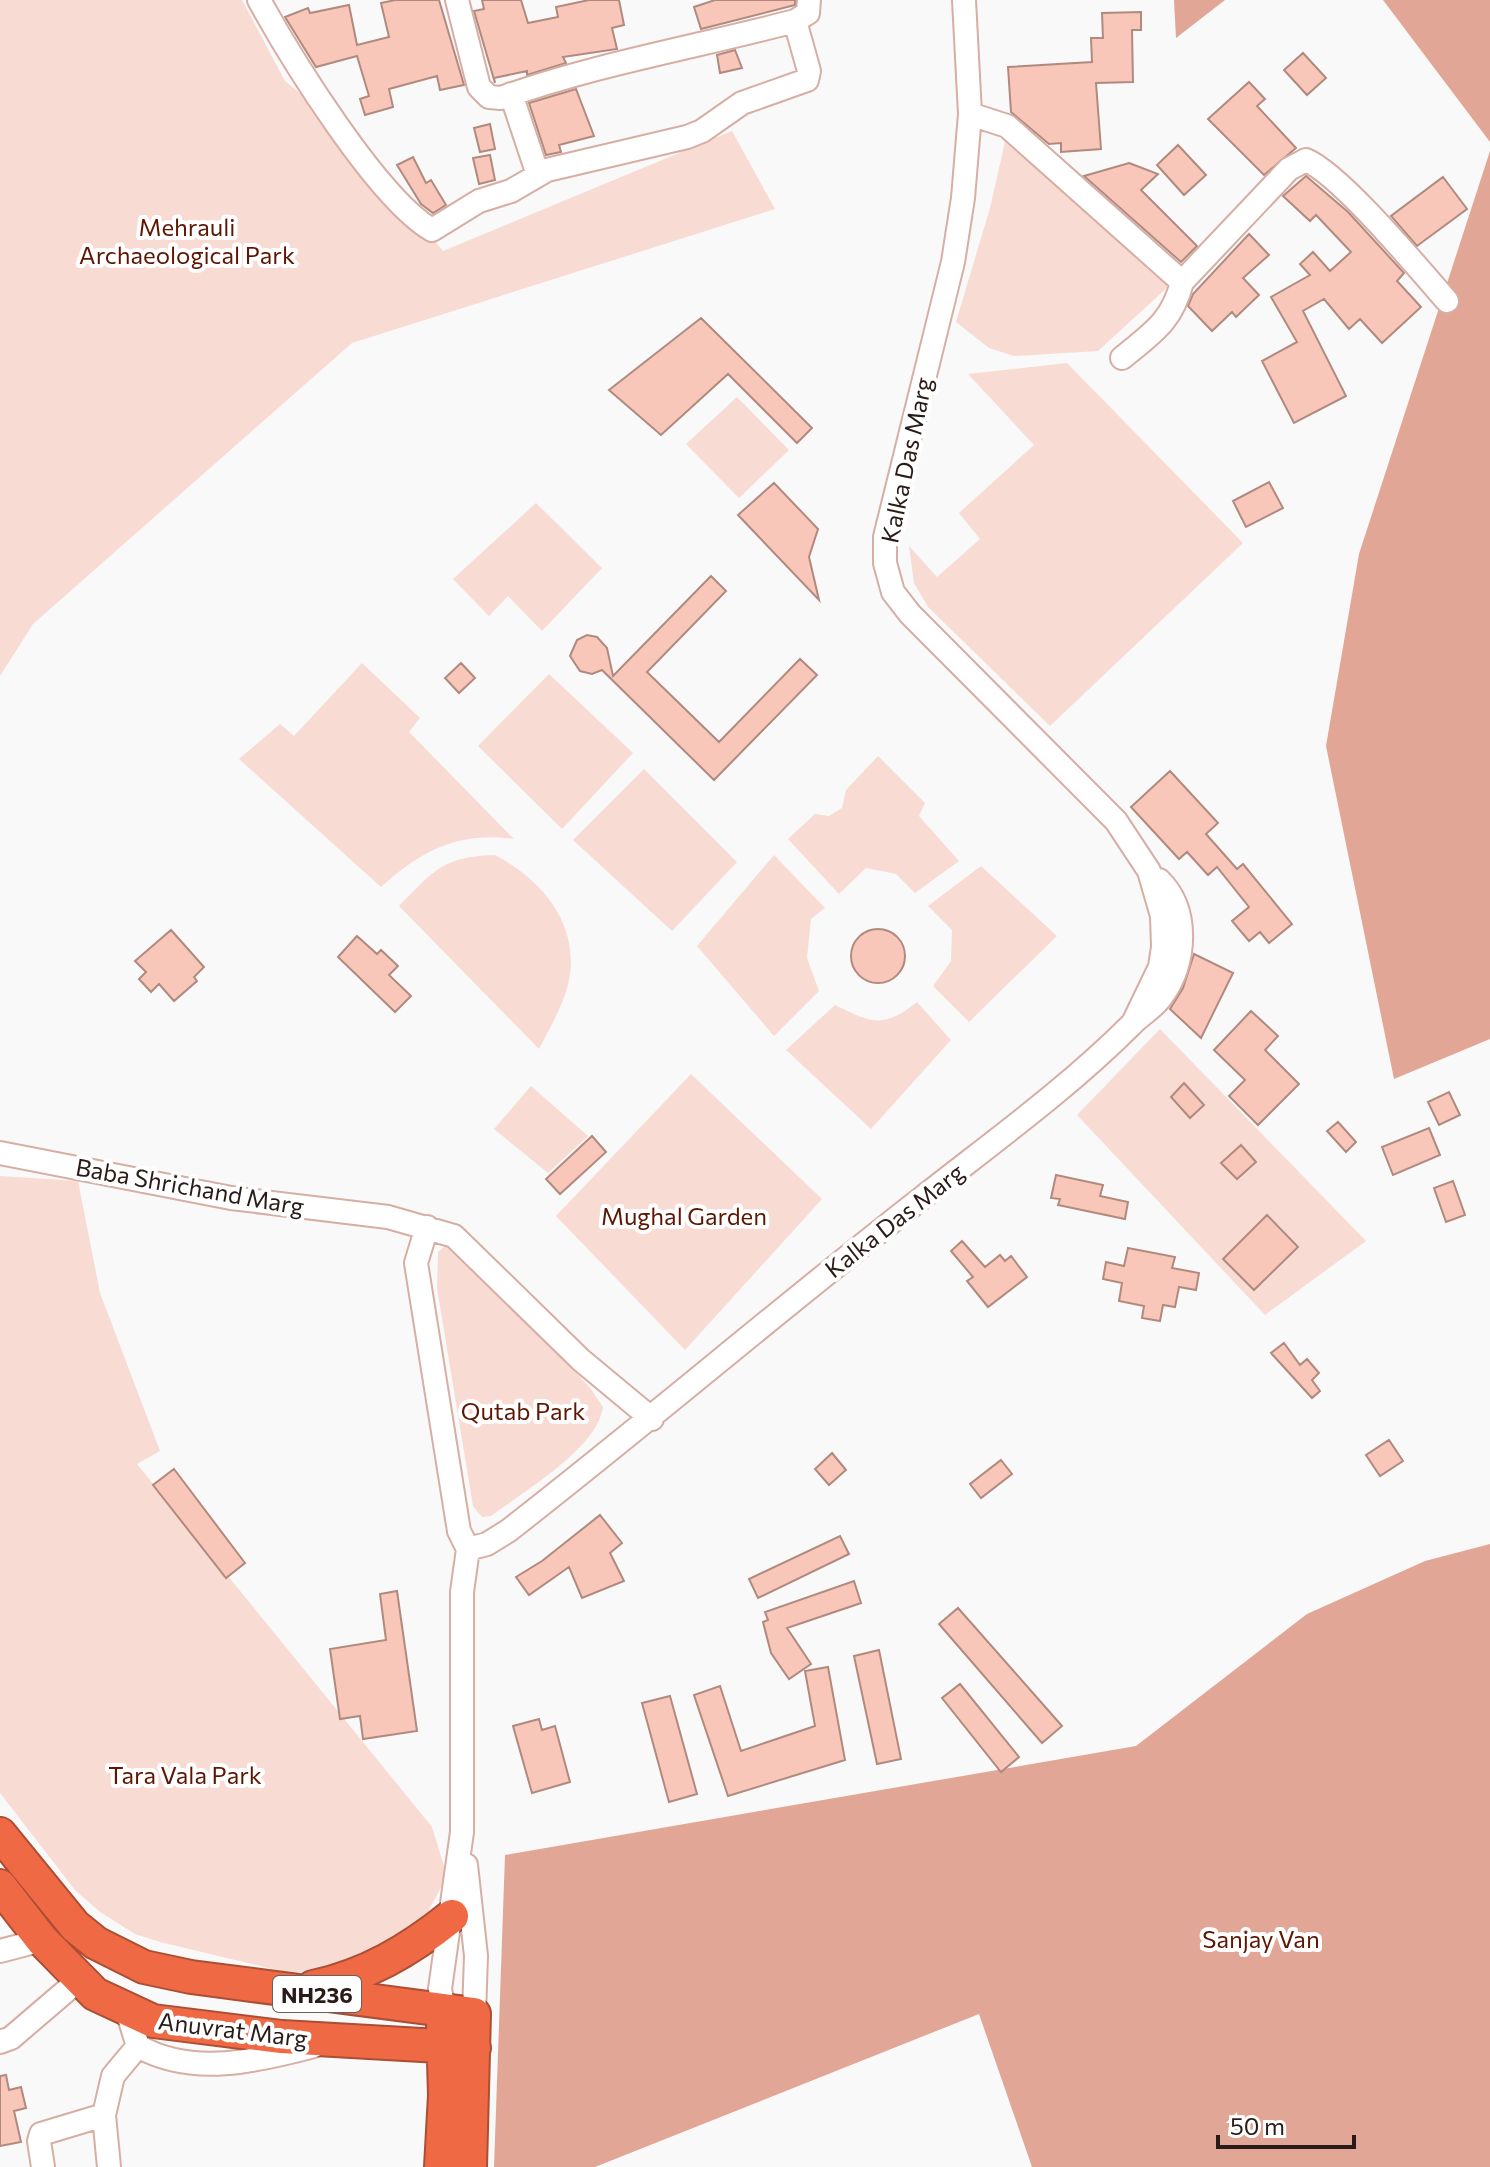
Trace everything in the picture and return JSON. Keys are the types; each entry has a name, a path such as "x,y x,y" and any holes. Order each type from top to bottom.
{"highway":[{"name":"Anuvrat Marg","path":"0,1834 75,1926 119,1957 170,1974 459,2012"},
{"name":"Anuvrat Marg","path":"0,1886 42,1940 95,1994 153,2021 333,2041 474,2048"},
{"path":"294,1990 340,1980 394,1958 452,1916"},
{"path":"441,2167 445,2095 441,2046 459,2012"},
{"path":"459,2012 474,2048 470,2167"}],"street":[{"path":"259,0 322,102 416,221 432,230 479,201 511,191 547,170 687,137 702,131 742,103 807,80 809,71 795,21"},
{"path":"457,0 479,87 489,97 511,94 585,69 656,57 795,21 808,13 809,0"},
{"name":"Kalka Das Marg","path":"468,1549 508,1531 652,1419 773,1315 1077,1076 1161,999 1176,970 1182,933 1171,894 1149,871 1116,821 910,614 893,592 885,563 891,506 953,262 970,114 964,0"},
{"path":"511,94 538,175"},
{"path":"970,114 1007,126 1182,282"},
{"path":"1122,358 1168,320 1174,312 1182,282 1289,169 1306,160 1316,165 1352,199 1447,301"},
{"name":"Baba Shrichand Marg","path":"0,1153 231,1198 388,1217 454,1236 581,1360 652,1419"},
{"path":"427,1227 416,1263 459,1531 468,1549 462,1592 462,1832 476,1956 459,2012"},
{"path":"459,2012 440,1989 462,1832"},
{"path":"0,1951 42,1940"},
{"path":"0,2042 11,2038 80,1979"},
{"path":"127,2011 138,2046 156,2056 231,2065 333,2041"},
{"path":"109,2167 104,2115 113,2076 138,2046"},
{"path":"43,2167 39,2141 41,2134 104,2115"}],"green space":[{"name":"Mehrauli Archaeological Park","path":"0,0 242,0 285,81 351,135 443,251 732,131 775,209 352,343 33,624 0,676"},
{"path":"1174,0 1225,0 1176,38"},
{"path":"1383,0 1490,0 1490,142"},
{"path":"1005,142 1170,285 1098,351 1014,356 989,348 956,322 990,208"},
{"path":"1490,151 1490,1039 1394,1079 1326,746 1359,554"},
{"path":"1067,363 1243,543 1050,726 928,607 914,583 909,546 937,577 980,539 959,513 1034,445 968,374"},
{"path":"737,397 789,450 739,498 686,444"},
{"path":"536,503 602,568 542,631 508,596 489,616 453,579"},
{"path":"362,663 420,718 409,732 514,839 475,838 442,846 411,863 381,887 239,759 280,724 294,736"},
{"path":"549,674 633,753 562,829 478,746"},
{"path":"878,756 925,803 919,816 959,861 915,893 896,874 866,868 839,894 788,839 815,814 829,816 842,808 846,790"},
{"path":"644,769 737,862 672,931 573,840"},
{"path":"495,855 540,889 552,903 567,936 571,954 568,984 558,1013 539,1049 399,906 441,868 463,859"},
{"path":"774,855 825,908 811,919 807,958 819,991 774,1036 697,946"},
{"path":"981,866 1057,936 969,1022 933,986 951,961 952,930 928,906"},
{"path":"917,1002 951,1040 871,1129 786,1050 835,1005 868,1019 886,1020"},
{"path":"1160,1029 1366,1241 1265,1315 1077,1115"},
{"name":"Mughal Garden","path":"691,1074 822,1199 685,1350 556,1216"},
{"path":"531,1086 588,1136 548,1173 494,1129"},
{"name":"Tara Vala Park","path":"0,1176 78,1181 100,1293 160,1451 137,1464 432,1827 447,1876 420,1927 369,1953 293,1974 160,1942 135,1934 100,1912 75,1890 0,1793"},
{"name":"Qutab Park","path":"445,1246 461,1247 591,1389 603,1407 598,1423 574,1453 491,1516 482,1517 473,1506 437,1288 438,1252"},
{"name":"Sanjay Van","path":"1490,1544 1490,2167 1032,2167 979,2014 595,2167 494,2167 505,1855 1136,1746 1307,1614 1425,1561"}],"building":[{"path":"439,0 464,85 440,90 437,76 389,89 393,107 365,115 360,99 369,96 357,56 316,67 285,17 308,8 310,13 349,5 357,45 389,37 381,3"},
{"path":"482,0 521,0 528,23 558,17 556,7 589,0 619,0 624,25 612,28 617,49 563,57 566,63 527,75 527,71 494,78 495,83 474,11 484,9"},
{"path":"715,0 795,0 795,5 701,29 694,7"},
{"path":"1141,12 1141,30 1132,30 1133,82 1096,83 1101,149 1061,152 1061,143 1049,144 1011,112 1008,67 1092,62 1091,38 1103,38 1102,13"},
{"path":"735,50 742,68 720,73 717,55"},
{"path":"1303,53 1326,78 1307,95 1284,70"},
{"path":"1249,82 1265,99 1257,106 1296,148 1264,175 1208,119"},
{"path":"576,89 594,136 559,145 561,152 546,155 529,103"},
{"path":"490,124 495,149 480,152 474,128"},
{"path":"1178,145 1206,175 1184,195 1157,165"},
{"path":"490,155 495,180 479,184 473,158"},
{"path":"413,157 426,183 431,180 446,205 433,213 421,204 397,165"},
{"path":"1129,163 1158,174 1141,190 1197,246 1181,262 1084,176"},
{"path":"1306,176 1348,212 1404,273 1397,281 1421,307 1382,343 1360,319 1349,329 1324,299 1303,311 1346,396 1294,423 1262,361 1297,342 1271,297 1310,275 1300,264 1313,252 1330,271 1351,252 1316,215 1310,221 1283,196"},
{"path":"1443,177 1467,209 1417,246 1391,216"},
{"path":"1249,234 1269,255 1243,278 1259,295 1236,317 1232,312 1212,331 1188,306 1193,294"},
{"path":"701,318 812,428 797,443 728,374 661,435 609,390"},
{"path":"1269,482 1283,508 1246,527 1233,501"},
{"path":"774,483 818,529 809,557 819,600 738,515"},
{"path":"711,576 726,591 647,672 719,742 800,659 817,675 714,780 602,670 592,674 580,671 570,656 577,640 587,635 597,637 607,648 613,676"},
{"path":"461,663 475,678 459,693 445,678"},
{"path":"1170,771 1218,823 1206,834 1237,869 1243,864 1292,924 1269,943 1260,932 1249,941 1232,921 1249,907 1217,867 1208,875 1187,852 1179,859 1131,807"},
{"path":"878,929 897,937 905,956 897,975 878,983 859,975 851,956 859,937"},
{"path":"171,930 204,967 194,977 197,981 174,1001 159,984 151,992 139,979 146,972 135,961"},
{"path":"357,936 377,954 381,950 398,966 389,975 411,996 395,1012 338,957"},
{"path":"1194,954 1233,973 1201,1038 1170,1009 1183,988"},
{"path":"1251,1011 1278,1036 1265,1050 1299,1084 1258,1125 1229,1096 1245,1080 1214,1050"},
{"path":"1184,1083 1204,1105 1190,1118 1171,1097"},
{"path":"1449,1092 1460,1115 1439,1125 1428,1102"},
{"path":"1338,1122 1356,1142 1346,1152 1327,1131"},
{"path":"1429,1128 1440,1155 1393,1175 1382,1147"},
{"path":"592,1136 606,1152 560,1194 546,1179"},
{"path":"1241,1145 1256,1162 1237,1179 1221,1163"},
{"path":"1056,1175 1103,1185 1100,1196 1128,1202 1125,1219 1058,1205 1060,1199 1051,1198"},
{"path":"1453,1181 1465,1215 1446,1222 1434,1188"},
{"path":"1267,1215 1298,1247 1254,1290 1223,1259"},
{"path":"962,1241 985,1267 1000,1255 1005,1261 1011,1256 1027,1277 988,1307 967,1281 973,1277 951,1251"},
{"path":"1128,1248 1175,1257 1172,1268 1199,1273 1196,1290 1179,1287 1175,1307 1163,1305 1160,1321 1142,1318 1144,1306 1119,1301 1122,1283 1103,1279 1106,1262 1124,1266"},
{"path":"1284,1343 1300,1365 1307,1359 1319,1373 1312,1380 1320,1391 1312,1398 1271,1353"},
{"path":"1389,1440 1403,1461 1380,1476 1366,1455"},
{"path":"832,1453 846,1470 829,1485 815,1469"},
{"path":"1001,1460 1012,1474 981,1498 970,1484"},
{"path":"174,1469 245,1563 226,1578 153,1485"},
{"path":"600,1515 622,1543 610,1553 624,1581 582,1598 569,1567 529,1595 516,1577 542,1561"},
{"path":"840,1536 849,1554 758,1598 749,1579"},
{"path":"854,1581 861,1603 787,1628 811,1664 789,1679 771,1653 763,1622 768,1620 765,1612"},
{"path":"397,1591 417,1731 363,1739 360,1716 340,1719 330,1649 386,1640 380,1594"},
{"path":"958,1608 1062,1726 1042,1743 939,1624"},
{"path":"879,1650 901,1759 877,1764 854,1656"},
{"path":"828,1667 845,1760 728,1796 694,1695 720,1686 741,1751 815,1726 805,1671"},
{"path":"960,1684 1019,1757 1001,1772 942,1698"},
{"path":"670,1696 697,1794 669,1802 642,1703"},
{"path":"539,1719 542,1730 555,1726 570,1782 532,1793 513,1726"},
{"path":"6,2075 9,2090 21,2087 26,2108 14,2111 21,2142 0,2146 0,2076"}]}
